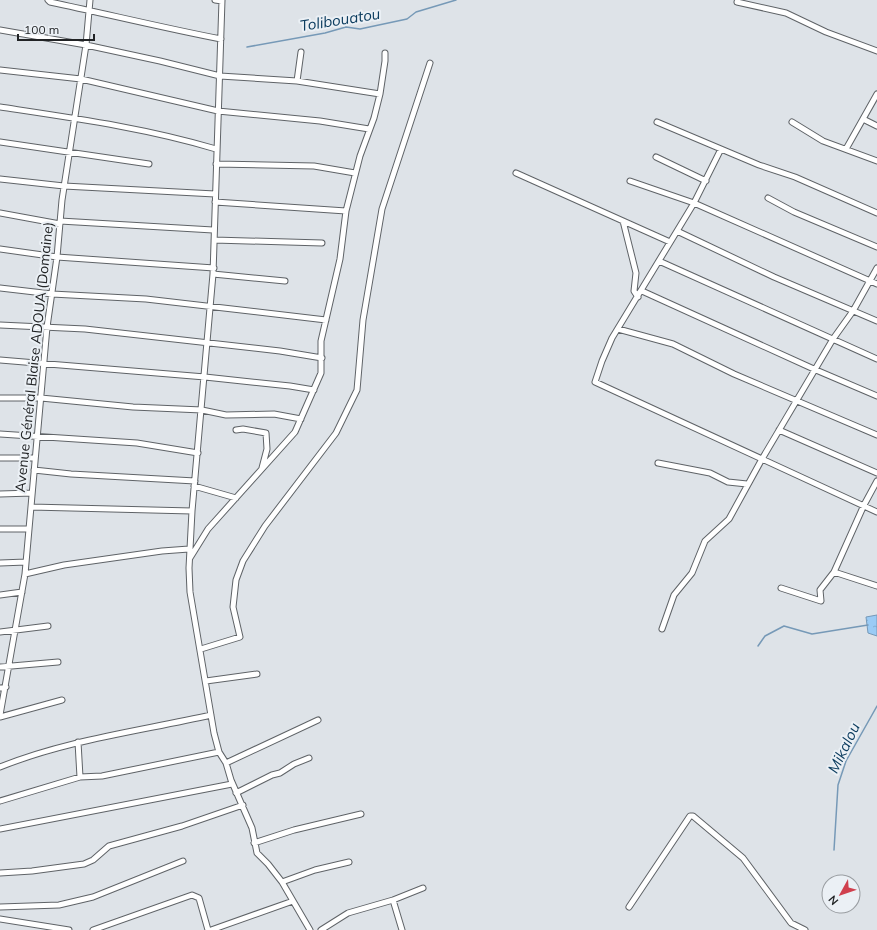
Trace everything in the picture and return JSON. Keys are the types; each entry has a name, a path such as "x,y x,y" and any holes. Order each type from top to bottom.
{"street":[{"path":"48,0 50,2 88,10 128,21 221,39"},
{"name":"Avenue Général Blaise ADOUA (Domaine)","path":"0,716 25,574 47,327 57,257 64,186 86,45 90,0"},
{"path":"215,0 222,1 216,149 214,268 189,549 190,592 201,649 211,715 219,752 226,763 232,784 243,805 252,828 257,854 268,864 282,882 310,930"},
{"path":"737,2 786,13 826,32 877,52"},
{"path":"0,30 86,45 220,76 297,81 380,94"},
{"path":"297,81 301,52"},
{"path":"189,559 208,528 291,437 301,419 321,373 321,341 340,259 346,211 355,173 380,94 385,53"},
{"path":"201,649 240,637 233,607 236,580 243,561 265,526 336,433 354,399 358,384 363,320 382,209 430,63"},
{"path":"0,70 81,79 218,111 320,121 369,129"},
{"path":"846,149 877,94"},
{"path":"0,107 74,118 182,139 216,149"},
{"path":"863,119 877,126"},
{"path":"657,122 768,169 789,174 877,213"},
{"path":"792,122 823,141 877,161"},
{"path":"0,142 148,164"},
{"path":"721,149 694,203 618,329 594,380 596,384 877,512"},
{"path":"656,157 706,181"},
{"path":"216,164 314,166 355,173"},
{"path":"516,173 670,242"},
{"path":"0,179 64,186 215,194"},
{"path":"630,181 694,203 877,284"},
{"path":"768,198 794,212 877,247"},
{"path":"215,202 346,211"},
{"path":"0,213 60,222 214,230"},
{"path":"623,221 636,273 634,291 638,297"},
{"path":"677,231 774,277 877,321"},
{"path":"214,240 322,244"},
{"path":"0,249 57,257 214,268"},
{"path":"659,261 877,359"},
{"path":"662,629 674,595 692,573 705,541 729,519 747,484 833,339 853,311 877,268"},
{"path":"213,274 284,281"},
{"path":"0,288 52,294 146,299 326,320"},
{"path":"642,291 877,396"},
{"path":"0,325 85,329 208,342 322,358"},
{"path":"618,329 673,344 734,374 877,435"},
{"path":"0,360 44,362 205,377 314,390"},
{"path":"0,398 41,398 133,407 202,410 226,415 274,414 301,419"},
{"path":"236,430 243,429 266,433 267,449 262,469"},
{"path":"779,430 877,473"},
{"path":"0,434 137,443 198,454"},
{"path":"0,458 35,458"},
{"path":"658,463 710,473 728,482 747,484"},
{"path":"34,470 195,484 236,498"},
{"path":"781,588 821,601 820,590 834,572 864,505 877,481"},
{"path":"0,494 32,493"},
{"path":"31,507 192,511"},
{"path":"0,529 29,529"},
{"path":"25,574 64,565 162,551 189,549"},
{"path":"0,563 26,562"},
{"path":"834,572 877,586"},
{"path":"0,595 22,592"},
{"path":"0,632 48,626"},
{"path":"0,667 58,662"},
{"path":"206,682 257,674"},
{"path":"0,688 6,687"},
{"path":"0,716 62,700"},
{"path":"0,767 27,756 78,742 211,715"},
{"path":"226,763 318,720"},
{"path":"78,742 80,778"},
{"path":"0,801 80,778 102,776 219,752"},
{"path":"236,793 309,758"},
{"path":"0,829 232,784"},
{"path":"0,873 32,872 84,864 93,860 109,846 182,826 243,805"},
{"path":"254,843 294,830 361,814"},
{"path":"629,907 687,820 690,816 693,816 743,858 791,923 805,930"},
{"path":"0,907 59,904 93,897 183,861"},
{"path":"282,882 316,870 349,862"},
{"path":"321,930 348,913 393,900 422,888"},
{"path":"93,930 192,895 199,898 210,930 293,901"},
{"path":"393,900 402,930"},
{"path":"0,919 69,930"}],"water":[{"path":"877,615 877,636 868,633 866,617"}],"waterway":[{"name":"Tolibouatou","path":"247,47 325,33 346,27 360,29 407,19 416,12 456,0"},
{"path":"758,646 765,636 784,626 812,634 868,625"},
{"name":"Mikalou","path":"834,850 838,785 846,761 877,706"}]}
